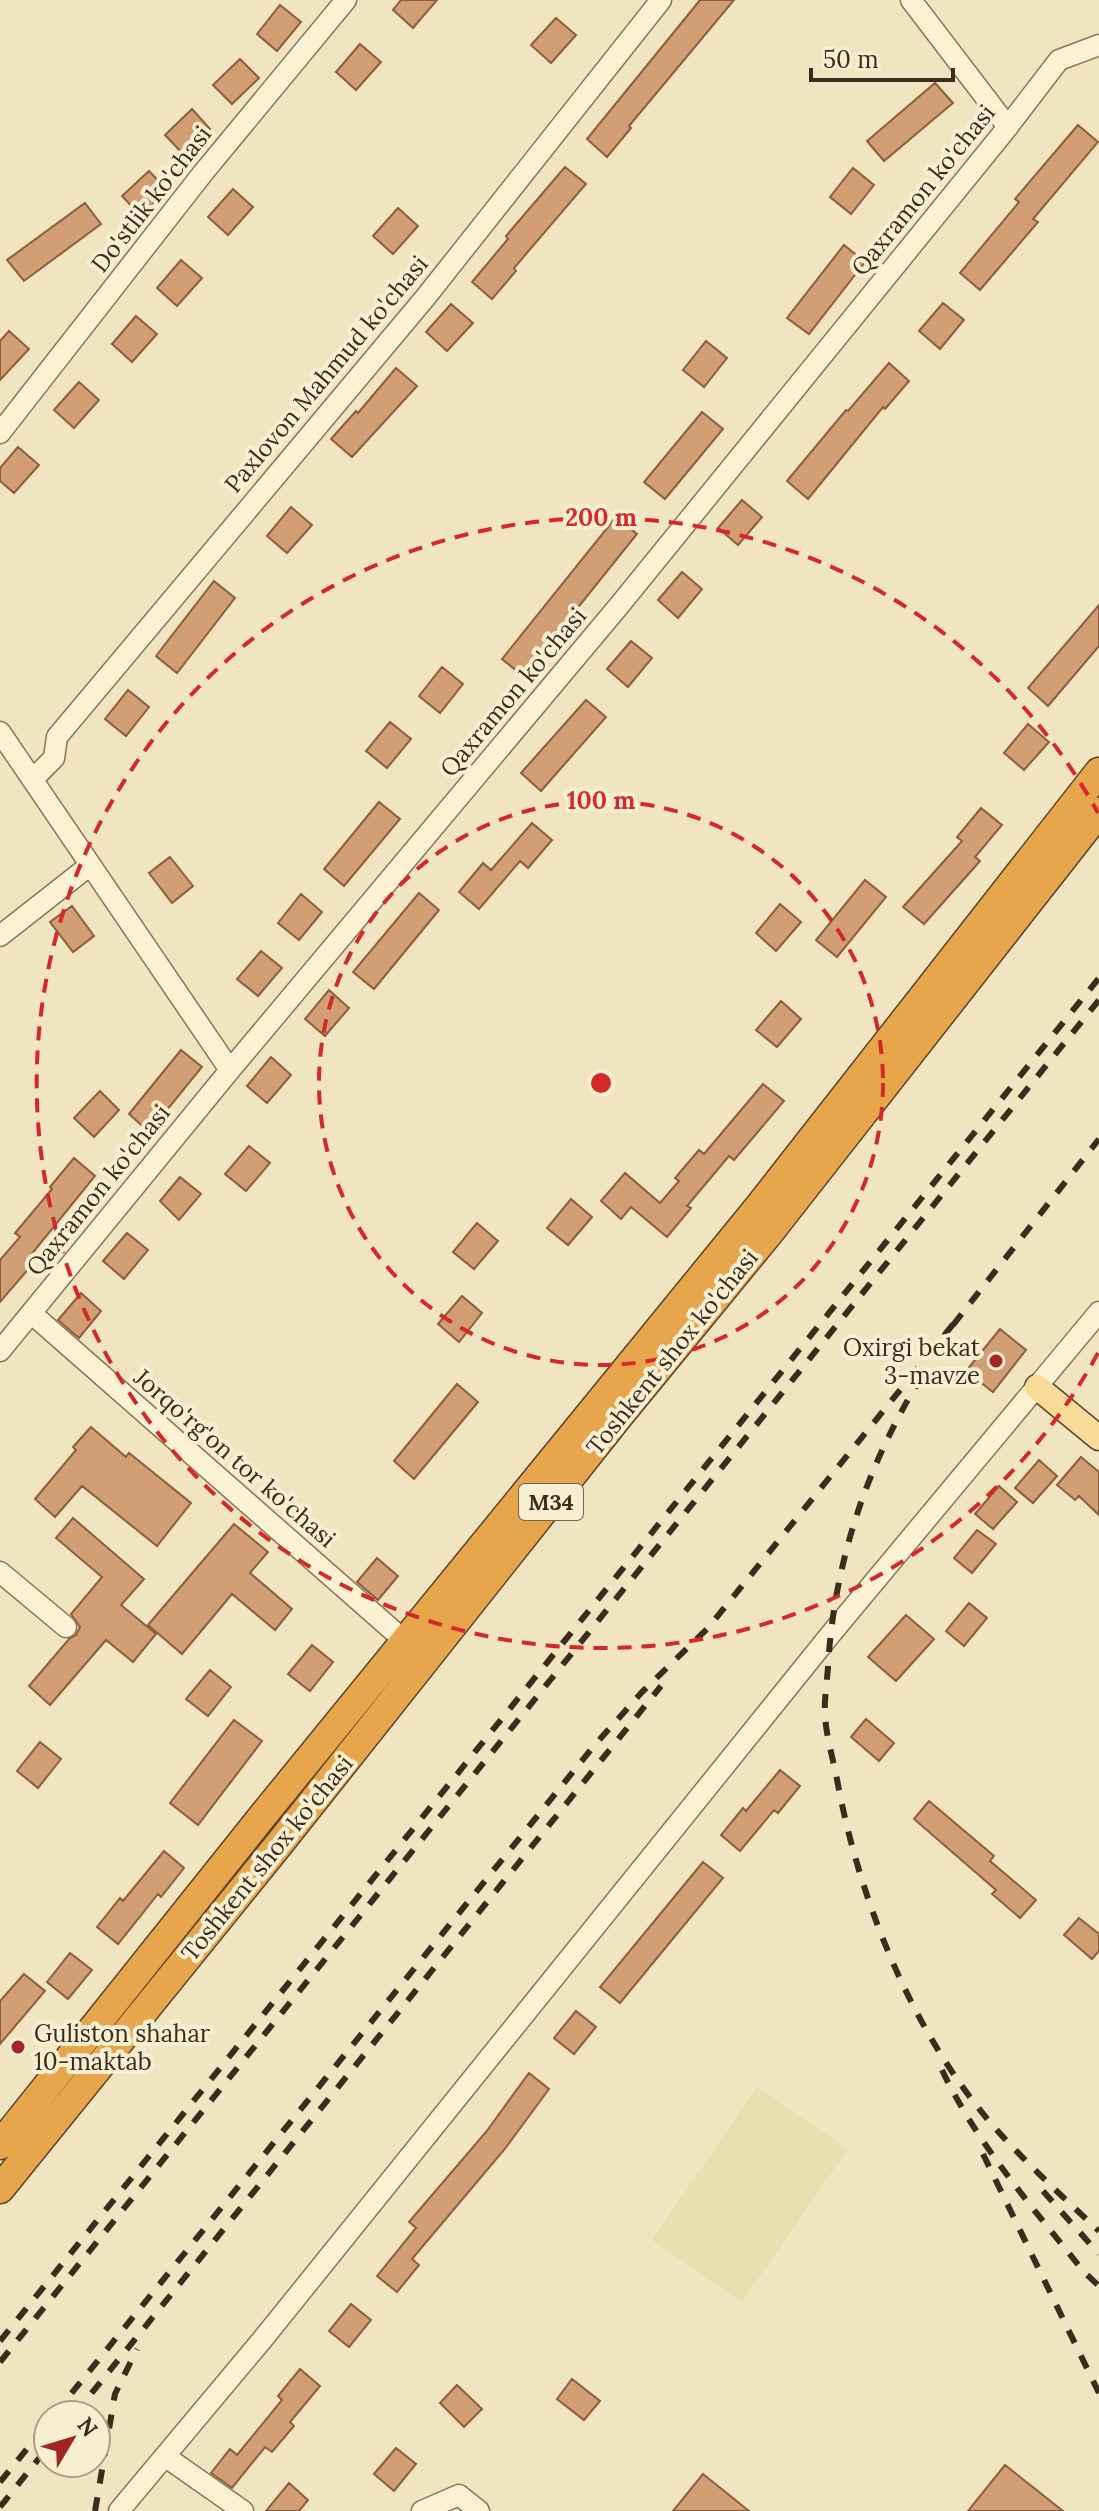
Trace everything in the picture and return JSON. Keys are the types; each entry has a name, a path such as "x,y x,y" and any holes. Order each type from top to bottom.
{"highway":[{"name":"Toshkent shox ko'chasi","path":"0,2189 270,1856 610,1410 761,1204 1099,772"},
{"name":"Toshkent shox ko'chasi","path":"0,2145 406,1642 769,1233 1099,812"}],"main road":[{"path":"1037,1387 1099,1438"}],"street":[{"name":"Do'stlik ko'chasi","path":"0,433 203,173 346,0"},
{"name":"Paxlovon Mahmud ko'chasi","path":"33,779 54,758 57,737 425,298 661,0"},
{"path":"911,0 1008,127"},
{"name":"Qaxramon ko'chasi","path":"0,1351 230,1070 618,607 1059,60 1099,45"},
{"path":"0,732 230,1070"},
{"path":"0,936 89,866"},
{"path":"119,2511 166,2457 830,1635 1099,1312"},
{"name":"Jorqo'rg'on tor ko'chasi","path":"31,1313 406,1642"},
{"path":"0,1572 66,1627"},
{"path":"166,2457 243,2511"},
{"path":"422,2511 459,2495 479,2511"}],"shaded area":[{"path":"757,2087 848,2149 742,2302 652,2240"}],"building":[{"path":"401,0 437,0 413,28 393,10"},
{"path":"700,0 734,0 607,157 587,139"},
{"path":"280,5 301,22 277,51 257,34"},
{"path":"556,18 576,35 551,63 531,45"},
{"path":"360,44 381,62 356,90 336,72"},
{"path":"240,59 259,78 232,104 213,85"},
{"path":"935,83 953,103 884,161 867,141"},
{"path":"192,109 210,129 184,155 165,135"},
{"path":"1078,125 1098,142 1033,219 1038,222 980,290 960,273 1019,202 1015,199"},
{"path":"565,167 586,184 514,268 516,271 492,299 472,282 508,239 506,236"},
{"path":"853,168 874,185 851,214 830,197"},
{"path":"149,171 167,190 141,216 122,196"},
{"path":"233,189 253,207 228,235 208,217"},
{"path":"85,203 101,224 24,281 7,260"},
{"path":"398,208 418,226 393,254 373,236"},
{"path":"844,245 865,262 809,334 787,318"},
{"path":"181,260 202,278 177,306 157,288"},
{"path":"943,303 964,320 940,349 919,331"},
{"path":"451,304 473,323 447,351 426,332"},
{"path":"136,316 157,334 132,362 112,344"},
{"path":"9,331 29,349 0,380 0,341"},
{"path":"706,341 727,358 704,387 683,370"},
{"path":"889,363 909,381 885,409 883,407 808,499 787,481"},
{"path":"396,368 417,386 352,457 331,439"},
{"path":"79,382 99,400 74,428 54,410"},
{"path":"702,412 723,429 665,499 644,482"},
{"path":"18,447 39,465 14,493 0,481 0,468"},
{"path":"742,500 762,517 738,545 718,528"},
{"path":"291,507 312,525 287,553 267,536"},
{"path":"616,517 637,534 523,676 502,659"},
{"path":"682,572 702,589 678,618 658,600"},
{"path":"214,581 235,598 177,673 156,656"},
{"path":"1099,605 1099,646 1048,706 1028,688"},
{"path":"631,641 652,658 628,687 607,669"},
{"path":"442,667 463,684 440,713 419,696"},
{"path":"128,690 149,707 126,736 105,719"},
{"path":"586,700 606,717 541,791 521,773"},
{"path":"390,722 411,739 387,768 366,751"},
{"path":"1028,724 1049,742 1024,770 1004,753"},
{"path":"379,802 400,819 344,886 324,869"},
{"path":"981,808 1002,825 975,857 980,861 924,924 903,907 962,841 957,837"},
{"path":"532,823 552,840 528,868 520,861 479,909 459,892 483,863 491,870"},
{"path":"170,857 193,886 172,903 149,873"},
{"path":"865,880 886,897 837,957 816,940"},
{"path":"419,893 439,910 374,989 353,972"},
{"path":"301,894 322,912 299,940 278,923"},
{"path":"780,904 801,922 776,951 756,933"},
{"path":"72,906 94,936 73,952 50,922"},
{"path":"261,951 282,968 258,996 237,979"},
{"path":"329,990 349,1008 325,1036 305,1019"},
{"path":"781,1001 801,1019 777,1047 756,1030"},
{"path":"181,1050 202,1067 149,1132 129,1114"},
{"path":"271,1057 291,1075 267,1103 247,1086"},
{"path":"763,1084 784,1101 734,1160 729,1156 687,1206 691,1208 667,1237 631,1207 621,1219 601,1201 625,1173 660,1203 679,1181 675,1178 699,1150 704,1154"},
{"path":"100,1091 119,1110 94,1137 74,1118"},
{"path":"249,1146 270,1163 246,1191 225,1174"},
{"path":"74,1158 95,1176 26,1261 31,1266 0,1302 0,1260 20,1237 15,1233"},
{"path":"180,1177 201,1194 179,1220 160,1201"},
{"path":"571,1199 592,1217 568,1245 547,1228"},
{"path":"477,1223 498,1241 474,1269 453,1252"},
{"path":"127,1233 148,1250 124,1279 103,1261"},
{"path":"81,1293 101,1311 79,1338 58,1320"},
{"path":"462,1296 482,1313 459,1342 438,1324"},
{"name":"Oxirgi bekat 3-mavze","path":"1000,1329 1026,1350 993,1392 966,1371"},
{"path":"457,1384 478,1402 414,1479 394,1461"},
{"path":"91,1427 126,1457 129,1453 191,1503 157,1546 82,1486 55,1517 35,1499"},
{"path":"1081,1457 1099,1472 1099,1515 1079,1496 1075,1500 1057,1485"},
{"path":"1039,1460 1057,1476 1033,1503 1015,1488"},
{"path":"999,1486 1017,1502 993,1529 975,1514"},
{"path":"73,1518 144,1579 121,1605 156,1634 133,1662 106,1640 50,1705 29,1686 69,1639 76,1635 80,1627 71,1614 102,1577 56,1538"},
{"path":"234,1524 268,1552 250,1573 292,1609 275,1630 232,1594 182,1654 148,1625"},
{"path":"977,1530 996,1544 972,1573 954,1558"},
{"path":"377,1558 398,1576 378,1600 357,1582"},
{"path":"969,1603 987,1618 964,1646 946,1631"},
{"path":"906,1615 934,1639 896,1681 868,1657"},
{"path":"312,1645 333,1662 310,1691 288,1674"},
{"path":"210,1670 231,1687 208,1716 186,1699"},
{"path":"866,1719 894,1743 879,1761 851,1737"},
{"path":"234,1720 262,1741 198,1825 170,1803"},
{"path":"40,1742 61,1759 38,1788 17,1771"},
{"path":"780,1770 800,1786 778,1813 774,1810 740,1851 721,1835"},
{"path":"929,1801 994,1856 990,1861 1036,1900 1020,1918 992,1894 996,1890 914,1819"},
{"path":"164,1851 184,1868 161,1897 158,1894 118,1944 97,1927"},
{"path":"703,1862 723,1878 620,2003 600,1987"},
{"path":"1079,1918 1099,1934 1099,1951 1092,1959 1064,1935"},
{"path":"70,1953 92,1970 68,1999 47,1982"},
{"path":"24,1974 45,1991 0,2044 0,2001"},
{"path":"576,2011 596,2027 574,2054 554,2038"},
{"path":"529,2073 549,2089 504,2150 412,2259 419,2265 397,2292 377,2276 416,2228 409,2222 486,2132"},
{"path":"351,2304 371,2320 349,2347 329,2331"},
{"path":"300,2369 320,2386 290,2422 294,2426 272,2452 265,2447 232,2488 211,2473 230,2449 237,2455 282,2400 278,2396"},
{"path":"572,2379 600,2401 584,2420 557,2399"},
{"path":"457,2385 482,2409 464,2427 440,2403"},
{"path":"396,2448 416,2464 394,2491 374,2474"},
{"path":"1005,2465 1063,2511 968,2511"},
{"path":"703,2474 749,2511 673,2511"},
{"path":"289,2483 308,2500 299,2511 266,2511"}],"railway":[{"path":"0,2341 1099,978"},
{"path":"0,2362 1099,1000"},
{"path":"953,1325 1099,1139"},
{"path":"67,2399 593,1747 642,1692 708,1628 959,1317"},
{"path":"922,1376 885,1444 846,1552 837,1590 826,1691 829,1745 858,1868 874,1916 914,2008 966,2092 996,2129 1099,2231"},
{"path":"87,2399 661,1686"},
{"path":"942,2070 972,2124 1007,2175 1084,2272 1099,2286"},
{"path":"983,2154 1099,2393"},
{"path":"1043,2191 1099,2254"},
{"path":"95,2511 115,2394 137,2349"},
{"path":"0,2482 32,2443"},
{"path":"0,2507 32,2467"}],"place":[{"name":"Oxirgi bekat 3-mavze","path":"996,1361"},
{"name":"Guliston shahar 10-maktab","path":"18,2047"}]}
